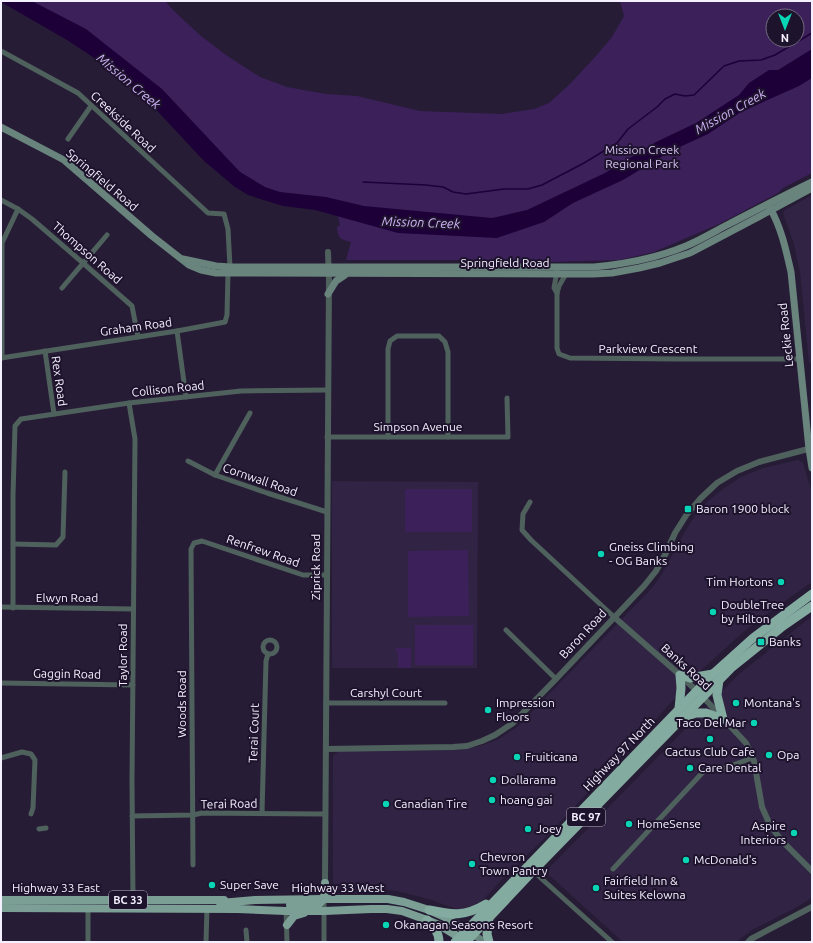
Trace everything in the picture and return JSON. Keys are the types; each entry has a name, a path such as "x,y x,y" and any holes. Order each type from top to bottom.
{"highway":[{"name":"Highway 97 North","path":"461,941 496,899 535,858 700,694 753,638 812,594"},
{"name":"Highway 97 North","path":"716,677 731,668 761,642 812,606"},
{"path":"680,675 690,678 716,677 719,707 723,719 706,713 681,713 680,675"},
{"name":"Highway 97 North","path":"469,932 490,917 681,713"},
{"path":"533,871 535,858"},
{"path":"429,910 450,914 464,914 496,899"},
{"path":"489,942 487,934 490,917"},
{"path":"427,920 436,929 439,942"}],"main road":[{"name":"Springfield Road","path":"1,126 64,160 152,236 183,259 229,270 558,271 566,274 612,273 660,263 690,252 812,182"},
{"name":"Springfield Road","path":"328,270 346,274 558,271 636,262 687,246 812,188"},
{"name":"Leckie Road","path":"769,207 785,245 791,272 812,468"},
{"path":"328,294 336,280 346,274"},
{"path":"325,883 331,892 354,899"},
{"path":"306,899 318,893 325,883"},
{"path":"324,905 325,883"},
{"name":"Highway 33 West","path":"207,908 214,904 255,900 306,899 324,905 387,909 402,911 441,926 461,941"},
{"name":"Highway 33 West","path":"1,908 88,908 133,904 314,911 324,905 354,899 388,899 404,902 429,910 445,917 469,932"},
{"path":"286,911 295,907 371,899"},
{"name":"Highway 33 East","path":"1,900 133,904 255,900"},
{"path":"238,909 278,905 324,905"},
{"path":"287,925 294,916 300,913 314,911"},
{"name":"BC 33","path":"469,932 485,942"}],"street":[{"name":"Creekside Road","path":"1,51 78,94 208,213 224,214"},
{"path":"68,139 91,106"},
{"name":"Thompson Road","path":"1,200 18,209 32,219 132,306 138,336"},
{"path":"2,358 2,243 18,209"},
{"name":"Graham Road","path":"2,358 177,331 225,322 227,315 229,270 228,229 224,214"},
{"path":"62,288 107,235"},
{"name":"Ziprick Road","path":"325,883 328,252"},
{"name":"Parkview Crescent","path":"557,293 554,288 558,271"},
{"name":"Parkview Crescent","path":"566,274 557,293 557,348 559,354 570,358 800,359"},
{"path":"177,331 186,397"},
{"path":"388,437 388,349 390,341 397,336 439,336 445,342 448,352 448,437"},
{"name":"Rex Road","path":"45,352 54,414"},
{"name":"Collison Road","path":"13,544 15,426 21,419 129,403 241,391 328,390"},
{"name":"Simpson Avenue","path":"327,437 508,437 507,398"},
{"name":"Taylor Road","path":"129,403 135,439 132,816 133,904"},
{"path":"215,475 250,413"},
{"name":"Baron Road","path":"326,749 453,748 467,746 495,735 513,723 644,586 656,571 675,533 687,514 700,498 717,483 736,472 759,462 810,448"},
{"name":"Cornwall Road","path":"188,461 215,475 327,512"},
{"path":"13,608 13,544 56,546 63,538 65,472"},
{"name":"Banks Road","path":"530,502 523,514 522,530 614,617 700,694 746,744 754,761 762,807 770,825 781,840 812,870"},
{"name":"Renfrew Road","path":"194,543 202,541 210,543 304,575 327,575"},
{"name":"Woods Road","path":"193,865 191,549 194,543"},
{"name":"Elwyn Road","path":"1,607 133,609"},
{"path":"506,630 556,679"},
{"name":"Terai Court","path":"262,813 266,661 268,654"},
{"name":"Gaggin Road","path":"1,683 133,685"},
{"name":"Carshyl Court","path":"326,703 445,703"},
{"path":"1,758 22,752 31,754 35,760 33,808 31,814"},
{"path":"614,869 704,771 725,768 752,758"},
{"name":"Terai Road","path":"132,816 193,815 202,813 325,814"},
{"path":"39,829 46,828"},
{"path":"533,871 612,942"},
{"path":"324,905 324,942"},
{"path":"748,942 812,907"},
{"path":"88,908 88,942"},
{"path":"206,942 207,908"},
{"path":"286,911 287,942"},
{"path":"246,930 247,942"}],"shaded area":[{"path":"812,195 812,363 809,363 800,272 794,244 783,213 785,210"},
{"path":"798,460 803,463 812,490 812,582 757,621 696,675 553,830 503,878 483,900 470,907 459,909 401,892 389,890 341,890 336,887 333,882 333,756 339,751 455,750 483,745 499,739 517,727 652,588 662,574 696,514 708,501 741,477 763,468"},
{"path":"332,481 478,482 477,668 332,668"},
{"path":"812,616 812,898 752,930 736,942 623,942 549,875 548,869 738,675"}],"green space":[{"name":"Mission Creek Regional Park","path":"30,1 165,1 201,36 226,55 260,77 287,87 326,94 357,96 420,111 502,114 534,109 549,103 570,84 612,37 624,16 620,1 812,1 812,173 719,224 654,252 619,260 516,263 511,260 346,260 351,242 340,238 337,227 340,225 338,217 333,214 324,213 324,204 294,198 255,184"},
{"path":"405,489 472,489 472,532 405,532"},
{"path":"468,550 469,616 408,617 408,551"},
{"path":"415,625 473,625 473,665 415,665"},
{"path":"396,648 411,648 411,668 398,668 398,653 396,653"}],"water":[{"name":"Mission Creek","path":"1,1 32,1 86,29 162,89 240,172 265,187 280,192 326,197 364,206 492,218 527,210 605,173 656,142 696,123 739,95 749,83 769,70 778,70 812,49 812,78 799,86 741,112 708,134 671,151 623,180 573,203 544,222 497,238 398,233 315,210 283,206 248,195 235,187 204,161 148,101 111,69 67,40"}],"waterway":[{"path":"363,182 426,185 443,187 453,192 466,194 504,189 528,189 542,185 584,163 617,143 628,129 665,99 675,94 685,96 694,95 724,66 739,61 761,60 775,55 812,33"}],"place":[{"name":"Baron 1900 block","path":"688,509"},
{"name":"Gneiss Climbing - OG Banks","path":"601,554"},
{"name":"Tim Hortons","path":"781,582"},
{"name":"DoubleTree by Hilton","path":"713,612"},
{"name":"Banks","path":"761,642"},
{"name":"Montana's","path":"736,703"},
{"name":"Impression Floors","path":"488,710"},
{"name":"Taco Del Mar","path":"754,723"},
{"name":"Cactus Club Cafe","path":"710,739"},
{"name":"Opa","path":"769,755"},
{"name":"Fruiticana","path":"517,757"},
{"name":"Care Dental","path":"690,768"},
{"name":"Dollarama","path":"493,780"},
{"name":"hoang gai","path":"492,800"},
{"name":"Canadian Tire","path":"386,804"},
{"name":"HomeSense","path":"629,824"},
{"name":"Joey","path":"528,829"},
{"name":"Aspire Interiors","path":"794,833"},
{"name":"McDonald's","path":"686,860"},
{"name":"Chevron Town Pantry","path":"472,864"},
{"name":"Super Save","path":"212,885"},
{"name":"Fairfield Inn & Suites Kelowna","path":"596,888"},
{"name":"Okanagan Seasons Resort","path":"386,925"}]}
